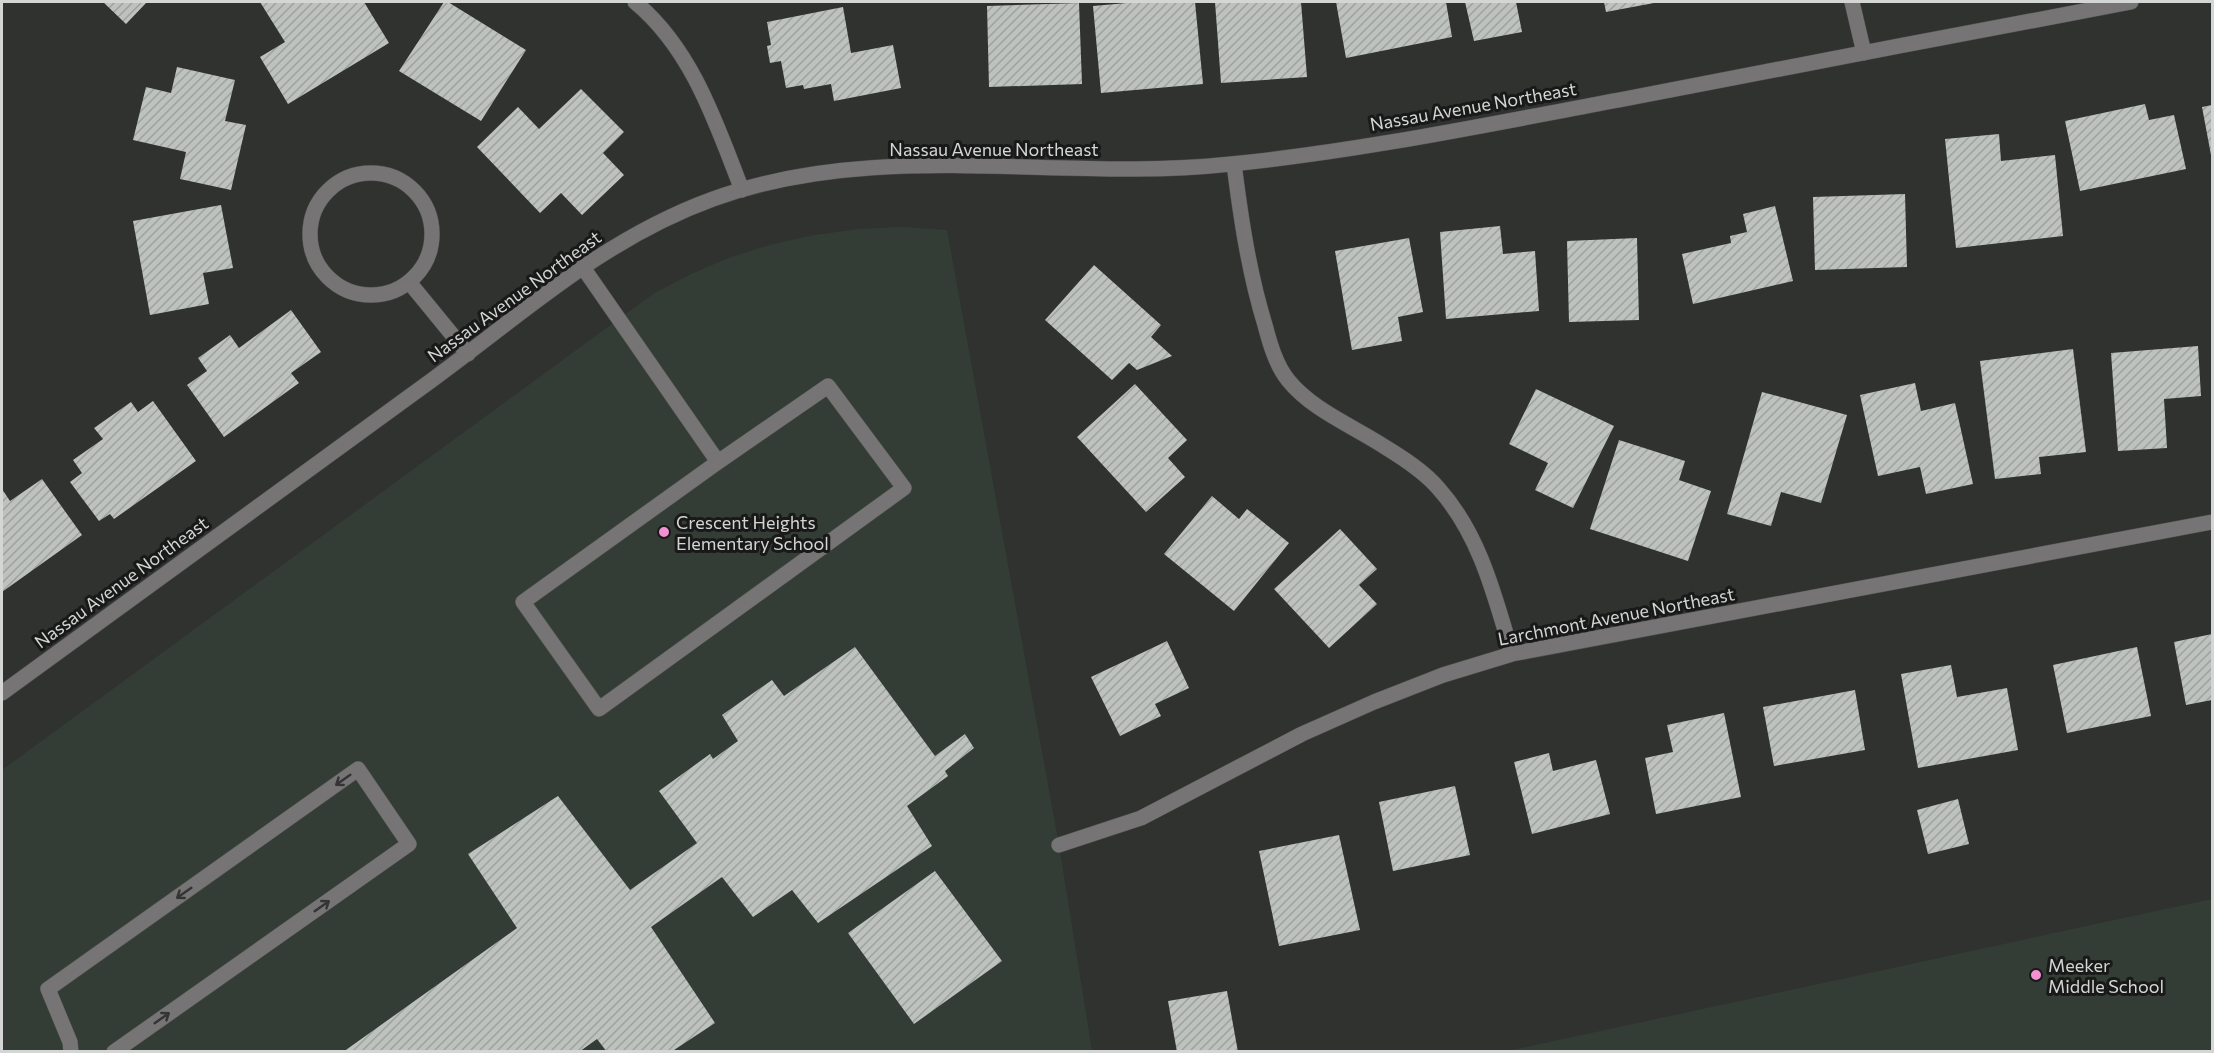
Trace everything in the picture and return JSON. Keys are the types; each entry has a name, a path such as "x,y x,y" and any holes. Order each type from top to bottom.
{"street":[{"path":"635,2 653,16 686,64 709,105 742,190"},
{"path":"1852,2 1864,53"},
{"name":"Nassau Avenue Northeast","path":"2,693 468,354 582,266 640,231 711,200 742,190 821,173 864,168 936,165 1122,169 1203,167 1296,157 1473,128 2131,2"},
{"path":"1234,164 1246,254 1258,304 1273,351 1286,378 1299,393 1386,447 1438,488 1457,513 1488,573 1512,654"},
{"path":"368,172 387,174 405,182 419,195 428,212 432,231 430,250 422,267 409,282 393,291 374,295 355,293 337,285 323,273 313,256 309,237 311,218 319,200 332,186 349,176 368,172"},
{"path":"582,266 718,462"},
{"path":"409,282 468,354"},
{"path":"828,386 904,488 599,709 524,602 718,462 828,386"},
{"name":"Larchmont Avenue Northeast","path":"1059,845 1141,818 1302,734 1374,702 1443,675 1512,654 2212,522"},
{"path":"71,1052 70,1042 48,989 358,769 409,844 114,1052"}],"shaded area":[{"name":"Crescent Heights Elementary School","path":"903,227 947,230 1059,845 1092,1051 2,1051 2,770 653,294 731,257 773,244 859,229"},
{"name":"Meeker Middle School","path":"2212,899 2212,1051 1508,1051"}],"building":[{"path":"103,2 147,2 126,24"},
{"path":"260,2 364,2 389,43 288,104 260,57 285,42"},
{"path":"444,2 448,2 526,50 481,121 399,71"},
{"path":"1138,2 1195,2 1203,84 1101,93 1093,6"},
{"path":"1215,2 1301,2 1307,77 1221,83"},
{"path":"1336,2 1446,2 1452,37 1346,58"},
{"path":"1465,2 1516,2 1522,32 1474,41"},
{"path":"1604,2 1654,2 1654,3 1606,12"},
{"path":"1079,3 1082,84 989,87 987,6"},
{"path":"843,7 851,53 893,45 901,88 834,101 831,84 804,89 803,85 786,88 781,61 770,63 767,46 771,45 767,22"},
{"path":"177,67 235,80 225,121 246,125 231,190 180,179 186,152 133,140 146,87 171,93"},
{"path":"581,89 624,132 603,153 624,175 582,215 561,193 540,213 477,147 518,107 539,129"},
{"path":"2145,104 2149,120 2174,115 2186,169 2080,191 2065,121"},
{"path":"2212,105 2212,155 2211,155 2202,107"},
{"path":"1999,134 2001,161 2055,155 2063,236 1956,248 1945,139"},
{"path":"1905,194 1907,267 1815,270 1813,197"},
{"path":"221,205 233,268 203,273 209,304 150,315 133,221"},
{"path":"1775,206 1793,281 1693,304 1682,254 1731,243 1730,236 1747,232 1743,214"},
{"path":"1500,226 1503,254 1535,251 1539,311 1446,319 1440,232"},
{"path":"1409,238 1423,312 1398,317 1402,341 1352,350 1335,251"},
{"path":"1637,238 1639,320 1569,322 1567,241"},
{"path":"1094,265 1161,325 1151,337 1172,356 1137,370 1129,363 1112,380 1045,320"},
{"path":"291,310 321,352 291,373 299,383 224,437 187,385 207,371 198,358 230,335 239,348"},
{"path":"2198,346 2201,396 2164,399 2167,448 2118,451 2111,353"},
{"path":"2073,349 2086,452 2039,457 2041,474 1995,479 1980,361"},
{"path":"1915,383 1921,411 1955,403 1973,484 1926,494 1920,467 1878,476 1860,395"},
{"path":"1135,384 1187,440 1168,458 1185,477 1146,512 1077,437"},
{"path":"1536,389 1614,426 1573,508 1535,490 1548,463 1509,444"},
{"path":"1762,392 1847,415 1821,503 1781,492 1771,526 1727,514"},
{"path":"153,401 196,461 114,519 110,514 99,521 70,482 82,473 73,460 103,439 94,428 131,402 138,412"},
{"path":"1619,440 1685,461 1679,480 1711,491 1688,561 1590,529"},
{"path":"42,479 82,535 2,592 2,489 10,501"},
{"path":"1212,496 1239,519 1247,509 1289,543 1234,611 1164,554"},
{"path":"1340,529 1377,569 1359,585 1377,604 1329,648 1274,589"},
{"path":"2212,634 2212,700 2186,705 2174,642"},
{"path":"1167,641 1189,688 1155,704 1161,716 1120,736 1091,677"},
{"path":"855,647 935,756 965,734 974,748 945,771 948,776 907,806 932,846 818,923 792,890 753,917 722,877 651,927 715,1023 671,1052 607,1052 597,1039 579,1052 343,1052 517,928 468,854 558,796 630,890 697,843 659,791 710,754 713,759 738,741 722,715 772,680 784,696"},
{"path":"2137,647 2151,716 2067,733 2053,665"},
{"path":"1951,665 1957,697 2007,688 2018,750 1918,768 1901,674"},
{"path":"1855,690 1865,750 1774,766 1763,707"},
{"path":"1724,713 1741,797 1656,814 1645,758 1673,752 1667,725"},
{"path":"1549,753 1553,771 1596,760 1610,814 1532,834 1514,762"},
{"path":"1455,786 1470,855 1393,871 1379,802"},
{"path":"1958,799 1969,844 1928,854 1917,810"},
{"path":"1339,835 1360,930 1279,946 1259,851"},
{"path":"935,871 1002,961 914,1024 848,933"},
{"path":"1227,991 1238,1052 1177,1052 1168,1001"}],"place":[{"name":"Crescent Heights Elementary School","path":"664,532"},
{"name":"Meeker Middle School","path":"2036,975"}]}
